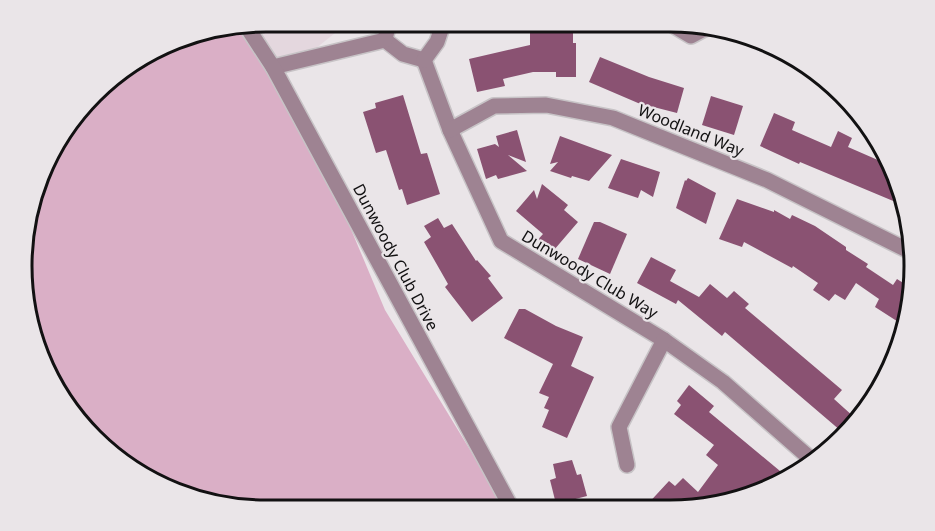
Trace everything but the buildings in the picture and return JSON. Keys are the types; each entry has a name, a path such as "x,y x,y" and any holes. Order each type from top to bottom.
{"street":[{"name":"Dunwoody Club Drive","path":"250,32 273,67 507,500"},
{"path":"385,40 387,32"},
{"path":"385,40 403,54 424,60 437,42 440,32"},
{"path":"273,67 385,40"},
{"name":"Dunwoody Club Way","path":"424,60 450,130 501,241 664,340 723,382 806,455"},
{"name":"Woodland Way","path":"450,130 494,106 546,105 613,118 767,180 903,247"},
{"path":"627,465 620,427 664,340"}],"shaded area":[{"path":"255,32 336,32 285,73"},
{"path":"255,32 285,73 385,310 501,500 266,500 205,492 176,482 135,460 100,431 71,396 49,355 36,311 32,281 32,250 39,205 49,176 63,148 80,123 100,100 135,71 176,49 205,39"}]}
